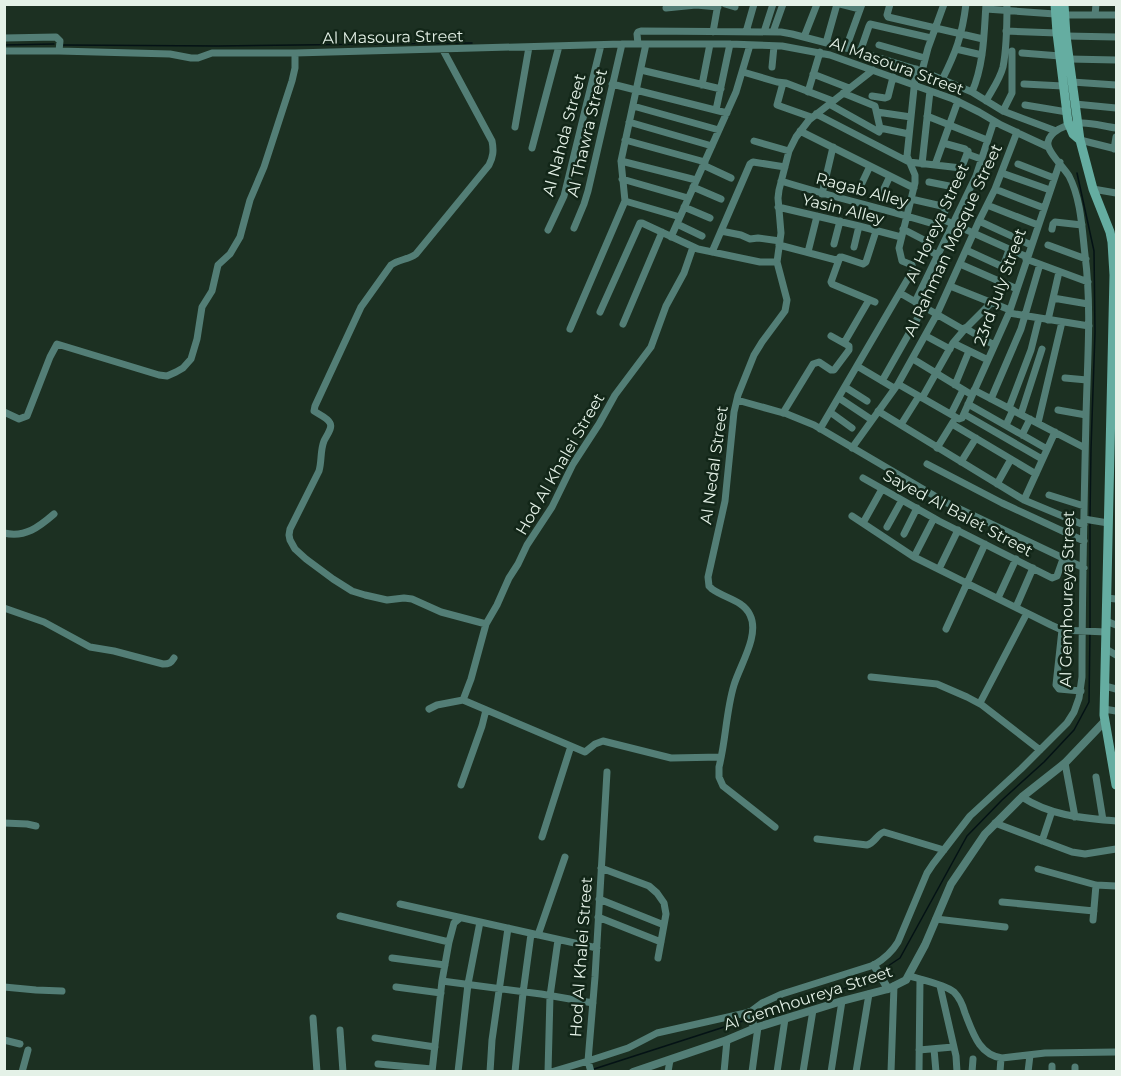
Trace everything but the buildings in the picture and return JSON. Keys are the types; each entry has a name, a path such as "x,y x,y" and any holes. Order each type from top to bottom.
{"main road":[{"path":"1064,4 1058,11 1068,84 1067,112 1080,140 1092,189 1114,242 1113,500 1109,525 1112,547 1112,599 1104,632 1106,649 1104,722 1114,759 1116,784"},
{"path":"1068,84 1075,104 1073,123"}],"street":[{"path":"746,32 754,4"},
{"path":"764,32 773,4"},
{"path":"773,32 783,4"},
{"path":"804,37 817,4"},
{"path":"826,43 839,4 861,7 846,48"},
{"path":"881,4 890,6 888,17 984,39"},
{"path":"820,429 913,270 912,265 903,261 899,248 914,188 915,176 907,156 914,84 944,4"},
{"path":"942,80 957,49 966,4"},
{"path":"1095,15 1096,4"},
{"path":"666,8 696,5 735,7"},
{"path":"713,32 718,5"},
{"path":"972,92 980,72 986,7 1116,15"},
{"path":"986,101 999,79 1002,67 1007,7"},
{"path":"861,52 870,24 931,38"},
{"path":"1006,31 1116,37"},
{"path":"570,329 625,201 621,161 641,70 642,44 637,37 638,32 792,34 919,70 972,92 1003,111 1056,131"},
{"path":"4,38 56,37 60,41 59,51"},
{"name":"Al Masoura Street","path":"4,51 170,54 198,58 212,53 443,50 622,44 774,46 820,52 914,84 958,101 1048,147"},
{"name":"Al Thawra Street","path":"574,228 588,191 622,44"},
{"path":"702,85 710,44"},
{"path":"716,110 730,44"},
{"name":"Al Nahda Street","path":"548,230 564,196 601,45"},
{"path":"671,237 736,92 750,45"},
{"path":"879,45 925,58"},
{"path":"532,148 560,46"},
{"path":"772,67 774,46"},
{"path":"515,127 529,47"},
{"path":"957,49 982,55"},
{"path":"443,50 492,141 493,157 489,165 416,254 391,265 361,307 315,406 314,411 328,420 331,426 323,443 322,463 319,471 289,535 295,549 306,559 352,591 387,600 412,599 441,612 486,624"},
{"path":"1003,111 1012,93 1012,51"},
{"path":"808,92 820,52"},
{"path":"4,412 19,418 27,416 57,344 167,376 183,368 191,359 202,307 212,291 217,269 230,254 240,237 250,200 264,167 292,81 295,53"},
{"path":"1022,53 1116,60"},
{"path":"641,70 721,89"},
{"name":"Al Nedal Street","path":"775,828 723,786 719,777 734,685 753,630 751,617 743,606 712,589 708,577 725,501 737,400 754,355 785,311 786,300 777,262 781,220 778,198 789,151 800,131 814,116 873,70"},
{"path":"743,72 783,83 831,102 879,132"},
{"path":"813,74 874,105 878,112 880,128 909,134"},
{"path":"872,96 888,97 893,77"},
{"path":"783,83 777,105 814,116 909,162 961,168"},
{"path":"612,84 727,113"},
{"path":"1024,84 1116,85"},
{"path":"922,164 930,91"},
{"path":"935,165 958,101"},
{"path":"1075,104 1116,108"},
{"path":"1025,105 1067,112"},
{"path":"633,106 719,130"},
{"path":"878,112 911,117"},
{"path":"927,116 987,140"},
{"name":"Al Horeya Street","path":"915,302 976,176 994,121"},
{"path":"629,122 712,146"},
{"path":"1048,147 1048,139 1056,131 1073,123 1116,128"},
{"path":"800,131 914,188"},
{"name":"Al Rahman Mosque Street","path":"852,448 896,386 926,336 995,189 1017,132"},
{"path":"1080,140 1115,149 1116,137"},
{"path":"625,140 704,164 731,178"},
{"path":"754,141 789,151"},
{"path":"943,143 964,148 970,155 981,159"},
{"path":"822,194 833,147"},
{"name":"Al Gemhoureya Street","path":"549,1071 590,1067 652,1035 750,1013 782,994 875,967 898,942 927,873 970,816 1067,723 1074,712 1083,677 1085,631 1084,541 1086,521 1084,506 1088,282 1082,225 1071,181 1048,147"},
{"path":"968,151 942,219 1040,264 1088,282"},
{"path":"621,161 695,184 721,199"},
{"path":"712,252 750,164 753,162 785,167"},
{"name":"23rd July Street","path":"957,418 968,404 1009,312 1060,162"},
{"path":"1018,164 1054,178"},
{"path":"862,183 870,166"},
{"path":"1002,173 1050,190"},
{"path":"882,193 890,176"},
{"path":"622,179 688,198"},
{"name":"Ragab Alley","path":"781,181 937,225"},
{"path":"929,182 954,187"},
{"path":"995,189 1044,208"},
{"path":"1092,189 1116,193"},
{"path":"911,199 946,207"},
{"path":"625,201 678,220 702,236"},
{"path":"987,205 1038,225"},
{"path":"684,207 710,218"},
{"name":"Yasin Alley","path":"778,207 901,237"},
{"path":"808,252 816,216"},
{"path":"834,244 840,221"},
{"path":"979,221 1031,245"},
{"path":"1052,229 1056,222 1082,225"},
{"path":"600,312 639,225 642,223 693,247 760,262 777,262"},
{"path":"854,247 859,226"},
{"name":"Yasin Alley","path":"903,229 928,242 927,250 938,255"},
{"path":"721,231 750,239 758,238 780,243 836,260 840,257 861,264 865,263 876,231"},
{"path":"623,324 662,232"},
{"path":"1048,245 1086,259"},
{"name":"Hod Al Khalei Street","path":"463,700 475,668 486,624 509,578 615,395 651,347 666,306 684,273 693,247"},
{"path":"966,250 1001,266 1009,250"},
{"path":"840,257 832,284 872,301 844,343"},
{"path":"960,264 1017,289"},
{"path":"991,417 994,400 1025,316 1040,264"},
{"path":"1048,320 1059,272"},
{"path":"950,286 1009,312 1089,326"},
{"path":"900,293 994,345"},
{"path":"1053,298 1088,304"},
{"path":"902,423 964,329 991,303"},
{"path":"882,381 924,307"},
{"path":"1006,425 1039,318"},
{"path":"1038,423 1062,322"},
{"path":"783,413 814,363 819,362 835,370 850,349 849,346 831,336"},
{"path":"926,336 988,360"},
{"path":"1021,414 1042,349"},
{"path":"955,385 969,351"},
{"path":"913,359 963,390 994,400 1085,448"},
{"path":"857,366 882,381 920,397 957,418 1042,459"},
{"path":"1065,378 1087,380"},
{"path":"845,387 867,401"},
{"path":"937,448 957,418 963,390"},
{"path":"839,398 872,420"},
{"path":"737,400 783,413 820,429 945,502 1084,568"},
{"path":"968,404 1047,449"},
{"path":"1058,410 1086,415"},
{"path":"878,411 1024,500 1086,521 1109,525"},
{"path":"830,412 852,428"},
{"path":"957,418 976,438 1036,474"},
{"path":"1022,435 1030,419"},
{"path":"1024,500 1055,432"},
{"path":"962,462 976,438"},
{"path":"997,484 1011,459"},
{"path":"927,464 1002,503 1084,541"},
{"name":"Sayed Al Balet Street","path":"862,478 934,518 1054,578 1057,576 1063,558"},
{"path":"863,523 882,489"},
{"path":"1049,495 1084,506"},
{"path":"887,527 902,500"},
{"path":"904,534 917,508"},
{"path":"4,532 16,535 37,528 54,514"},
{"path":"852,516 914,557 1062,630 1104,632"},
{"path":"914,557 934,518"},
{"path":"939,569 958,530"},
{"path":"946,629 985,544"},
{"path":"998,598 1016,560"},
{"path":"1016,607 1034,568"},
{"path":"4,608 44,622 90,647 163,664 172,662 174,658"},
{"path":"980,703 1027,613"},
{"path":"1106,621 1116,626"},
{"path":"1062,630 1056,685 1059,689 1081,691"},
{"path":"1106,649 1116,655"},
{"path":"871,677 937,684 980,703 1040,750"},
{"path":"1105,686 1116,689"},
{"path":"429,709 437,705 463,700 585,752 603,741 671,758 721,757"},
{"path":"1104,709 1116,711"},
{"path":"461,785 486,710"},
{"name":"Al Gemhoureya Street","path":"633,1071 644,1070 727,1040 755,1027 902,983 910,976 951,884 985,834 1022,797 1065,763 1104,722"},
{"path":"542,837 571,746"},
{"path":"1065,763 1075,817"},
{"name":"Hod Al Khalei Street","path":"590,1067 607,772"},
{"path":"1096,777 1103,820"},
{"path":"1022,797 1052,811 1075,817 1116,821"},
{"path":"1042,841 1052,811"},
{"path":"4,823 36,826"},
{"path":"994,823 1078,853 1116,849"},
{"path":"817,839 867,845 872,844 884,832 944,850"},
{"path":"515,1071 523,993 535,934 565,857"},
{"path":"601,868 649,886 657,893 666,914 658,958"},
{"path":"1038,869 1096,885 1116,886"},
{"path":"1093,920 1096,885"},
{"path":"599,899 664,926"},
{"path":"1002,902 1094,911"},
{"path":"400,904 597,948"},
{"path":"340,916 449,942"},
{"path":"598,917 661,942"},
{"path":"378,1064 432,1070 442,981 449,942 454,922 460,918"},
{"path":"936,920 1005,927"},
{"path":"458,1071 468,984 480,922"},
{"path":"490,1071 498,989 508,928"},
{"path":"549,1071 550,996 558,940"},
{"path":"392,958 445,965"},
{"path":"875,967 889,986 891,1071"},
{"path":"910,976 954,993 961,1001 975,1036 988,1054 1001,1058 1045,1053 1116,1052"},
{"path":"919,1071 920,979"},
{"path":"442,981 593,1003"},
{"path":"940,986 957,1071"},
{"path":"4,987 62,991"},
{"path":"396,987 441,993"},
{"path":"856,1071 869,994"},
{"path":"831,1071 842,1001"},
{"path":"803,1071 813,1010"},
{"path":"750,1013 755,1027 752,1071"},
{"path":"313,1018 317,1071"},
{"path":"777,1071 784,1019"},
{"path":"340,1030 343,1071"},
{"path":"375,1038 435,1047"},
{"path":"4,1040 20,1044"},
{"path":"724,1071 727,1040"},
{"path":"919,1050 953,1047"},
{"path":"934,1049 936,1071"},
{"path":"22,1071 28,1050"},
{"path":"1028,1071 1030,1054"},
{"path":"1000,1071 1001,1058"},
{"path":"972,1071 973,1059"},
{"path":"668,1071 670,1060"}],"waterway":[{"path":"62,45 472,43"},
{"path":"4,45 54,44"},
{"path":"1077,173 1094,251 1095,332 1090,517"},
{"path":"1090,522 1090,628"},
{"path":"882,970 900,958 967,836 1074,730 1089,702 1090,633"},
{"path":"756,1017 868,981 876,975"},
{"path":"594,1069 749,1019"}]}
